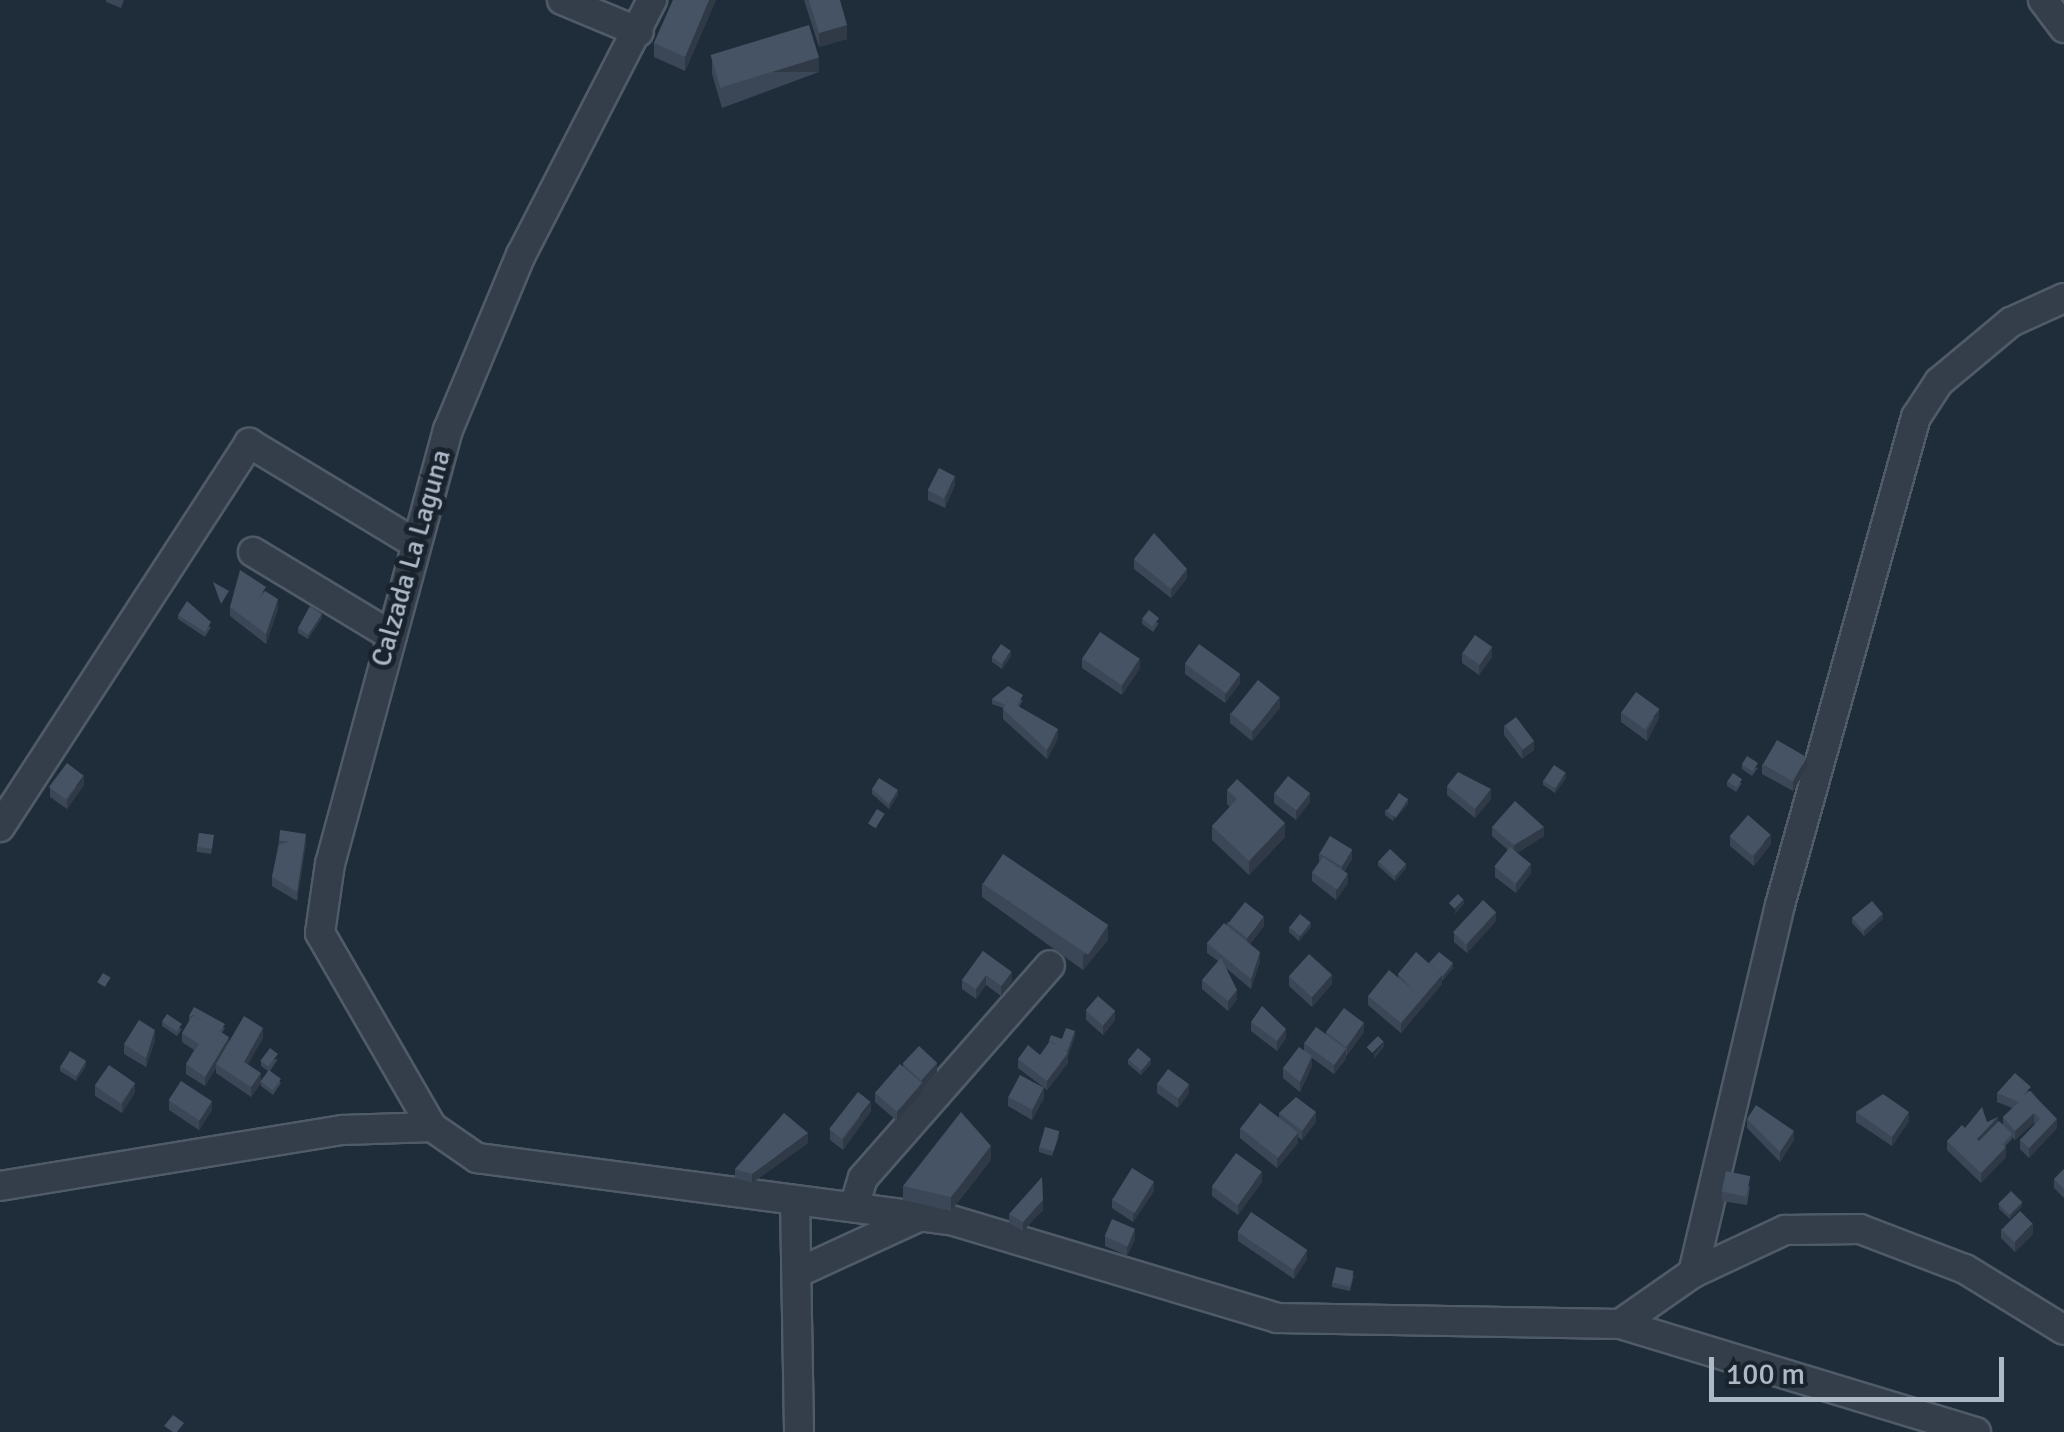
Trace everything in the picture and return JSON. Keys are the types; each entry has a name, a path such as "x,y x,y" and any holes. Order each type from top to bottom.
{"street":[{"path":"562,0 639,32"},
{"name":"Calzada La Laguna","path":"432,1127 320,934 415,543 448,430 521,254 639,32 652,0"},
{"path":"2043,0 2064,28"},
{"path":"1693,1273 1780,906 1916,417 1939,382 2011,322 2064,298"},
{"path":"0,827 248,443 415,543"},
{"path":"252,552 392,636"},
{"path":"854,1206 863,1178 1050,965"},
{"path":"0,1186 343,1130 432,1127 476,1158 921,1216 1277,1318 1620,1324 1976,1432"},
{"path":"795,1201 799,1432"},
{"path":"797,1273 921,1216"},
{"path":"1620,1324 1693,1273 1785,1230 1860,1229 1965,1269 2064,1330"}],"building":[{"path":"673,0 709,0 685,57 654,43"},
{"path":"809,0 840,0 847,25 819,33"},
{"path":"809,25 819,58 720,88 711,55"},
{"path":"939,468 955,476 944,498 928,490"},
{"path":"1154,533 1187,569 1171,589 1134,559"},
{"path":"240,570 266,587 257,601 265,591 278,599 266,634 230,607"},
{"path":"213,582 229,591 221,604"},
{"path":"187,601 211,622 205,632 178,615"},
{"path":"310,606 322,614 308,635 298,628"},
{"path":"1149,610 1159,618 1152,627 1142,619"},
{"path":"1100,632 1140,659 1122,685 1082,659"},
{"path":"1475,635 1492,647 1480,665 1462,653"},
{"path":"1001,644 1011,651 1002,664 992,657"},
{"path":"1199,644 1240,674 1226,693 1185,663"},
{"path":"1258,680 1280,698 1253,731 1231,713"},
{"path":"1008,686 1023,695 1017,706 1008,700 1005,705 992,699"},
{"path":"1636,692 1659,709 1645,729 1621,712"},
{"path":"1008,700 1058,729 1047,750 1003,709"},
{"path":"1516,717 1534,741 1523,749 1505,725"},
{"path":"1777,740 1806,757 1792,781 1763,764"},
{"path":"1747,756 1758,763 1753,771 1742,764"},
{"path":"67,763 84,776 66,800 49,787"},
{"path":"1554,765 1566,773 1555,789 1543,781"},
{"path":"1458,772 1491,789 1475,809 1447,786"},
{"path":"1733,773 1742,779 1737,787 1727,781"},
{"path":"1288,776 1310,793 1297,811 1274,793"},
{"path":"879,778 898,790 889,804 872,789"},
{"path":"1237,779 1285,823 1249,861 1212,826 1237,799 1227,790"},
{"path":"1399,793 1408,799 1396,817 1387,811"},
{"path":"1515,801 1544,827 1514,845 1492,827"},
{"path":"877,809 885,814 876,828 868,823"},
{"path":"1748,815 1771,835 1752,856 1730,836"},
{"path":"280,830 306,834 297,892 272,877 279,845 289,842 279,841"},
{"path":"199,833 214,835 212,849 197,847"},
{"path":"1330,836 1352,849 1342,867 1320,853"},
{"path":"1510,847 1531,864 1515,883 1494,866"},
{"path":"1390,849 1406,864 1394,876 1378,861"},
{"path":"1003,854 1108,925 1088,955 983,884"},
{"path":"1323,857 1348,874 1337,890 1312,873"},
{"path":"1458,894 1464,900 1454,909 1449,903"},
{"path":"1483,900 1496,912 1466,944 1453,932"},
{"path":"1872,901 1883,914 1863,931 1852,918"},
{"path":"1245,902 1264,917 1247,938 1228,923"},
{"path":"1300,914 1311,923 1300,936 1289,927"},
{"path":"1224,923 1260,952 1251,979 1207,943"},
{"path":"983,951 1012,972 1001,986 986,975 976,989 962,980"},
{"path":"1416,952 1442,975 1401,1023 1368,996 1389,970 1413,990 1398,974"},
{"path":"1439,952 1453,963 1443,976 1429,963"},
{"path":"1309,954 1332,975 1312,997 1289,976"},
{"path":"1221,958 1237,990 1228,1001 1202,980"},
{"path":"103,973 111,978 105,987 97,982"},
{"path":"1098,996 1115,1011 1103,1025 1086,1010"},
{"path":"1262,1006 1286,1029 1277,1041 1251,1022"},
{"path":"194,1007 225,1024 220,1032 189,1016"},
{"path":"1344,1008 1364,1023 1346,1047 1326,1032"},
{"path":"167,1014 182,1024 177,1032 162,1021"},
{"path":"193,1015 229,1037 205,1077 186,1064 199,1044 182,1033"},
{"path":"244,1016 263,1028 244,1062 261,1073 251,1087 216,1064"},
{"path":"139,1020 155,1030 146,1058 124,1044"},
{"path":"1316,1027 1346,1049 1334,1065 1304,1043"},
{"path":"1066,1028 1075,1031 1067,1052 1050,1041 1048,1044 1051,1035 1062,1039"},
{"path":"1378,1036 1384,1042 1372,1053 1367,1047"},
{"path":"1050,1041 1068,1053 1047,1081 1018,1059 1028,1045 1040,1055"},
{"path":"919,1046 937,1063 921,1081 903,1064"},
{"path":"1299,1047 1312,1056 1300,1082 1283,1068"},
{"path":"270,1048 278,1054 268,1067 260,1061"},
{"path":"1138,1048 1151,1059 1141,1070 1128,1059"},
{"path":"70,1051 86,1061 77,1076 60,1066"},
{"path":"900,1064 922,1083 897,1112 875,1093"},
{"path":"109,1065 135,1083 121,1104 95,1085"},
{"path":"1168,1069 1189,1084 1178,1099 1157,1084"},
{"path":"269,1070 281,1079 273,1090 261,1081"},
{"path":"2015,1073 2031,1087 2022,1096 2030,1091 2057,1119 2029,1148 2020,1140 2040,1119 2034,1113 2015,1131 2003,1117 2019,1102 1997,1093"},
{"path":"1020,1075 1044,1088 1032,1110 1008,1097"},
{"path":"181,1081 212,1101 200,1120 168,1100"},
{"path":"858,1092 871,1102 842,1139 829,1129"},
{"path":"1883,1094 1909,1112 1892,1137 1856,1112"},
{"path":"1296,1097 1316,1112 1302,1131 1279,1113"},
{"path":"1260,1103 1298,1133 1278,1158 1240,1128"},
{"path":"1756,1105 1794,1131 1780,1152 1747,1119"},
{"path":"1982,1107 1987,1122 1998,1117 1977,1139 1965,1128"},
{"path":"961,1112 991,1146 951,1197 903,1186"},
{"path":"784,1113 808,1133 752,1174 735,1169"},
{"path":"1999,1121 2012,1134 2002,1145 1986,1134"},
{"path":"1962,1125 1979,1141 1986,1134 2006,1147 1981,1173 1947,1141"},
{"path":"1045,1127 1059,1131 1054,1151 1039,1147"},
{"path":"1236,1153 1262,1172 1238,1205 1212,1186"},
{"path":"1132,1168 1154,1182 1134,1213 1112,1199"},
{"path":"2064,1169 2064,1189 2054,1179"},
{"path":"1726,1171 1750,1176 1746,1197 1722,1192"},
{"path":"1042,1177 1043,1200 1023,1222 1009,1214"},
{"path":"2011,1191 2022,1202 2010,1215 1998,1204"},
{"path":"2020,1211 2033,1224 2014,1242 2002,1229"},
{"path":"1251,1212 1307,1250 1294,1270 1238,1232"},
{"path":"1112,1219 1135,1229 1128,1246 1105,1236"},
{"path":"1336,1267 1354,1271 1350,1287 1332,1283"},
{"path":"173,1415 184,1423 177,1432 164,1426"}]}
